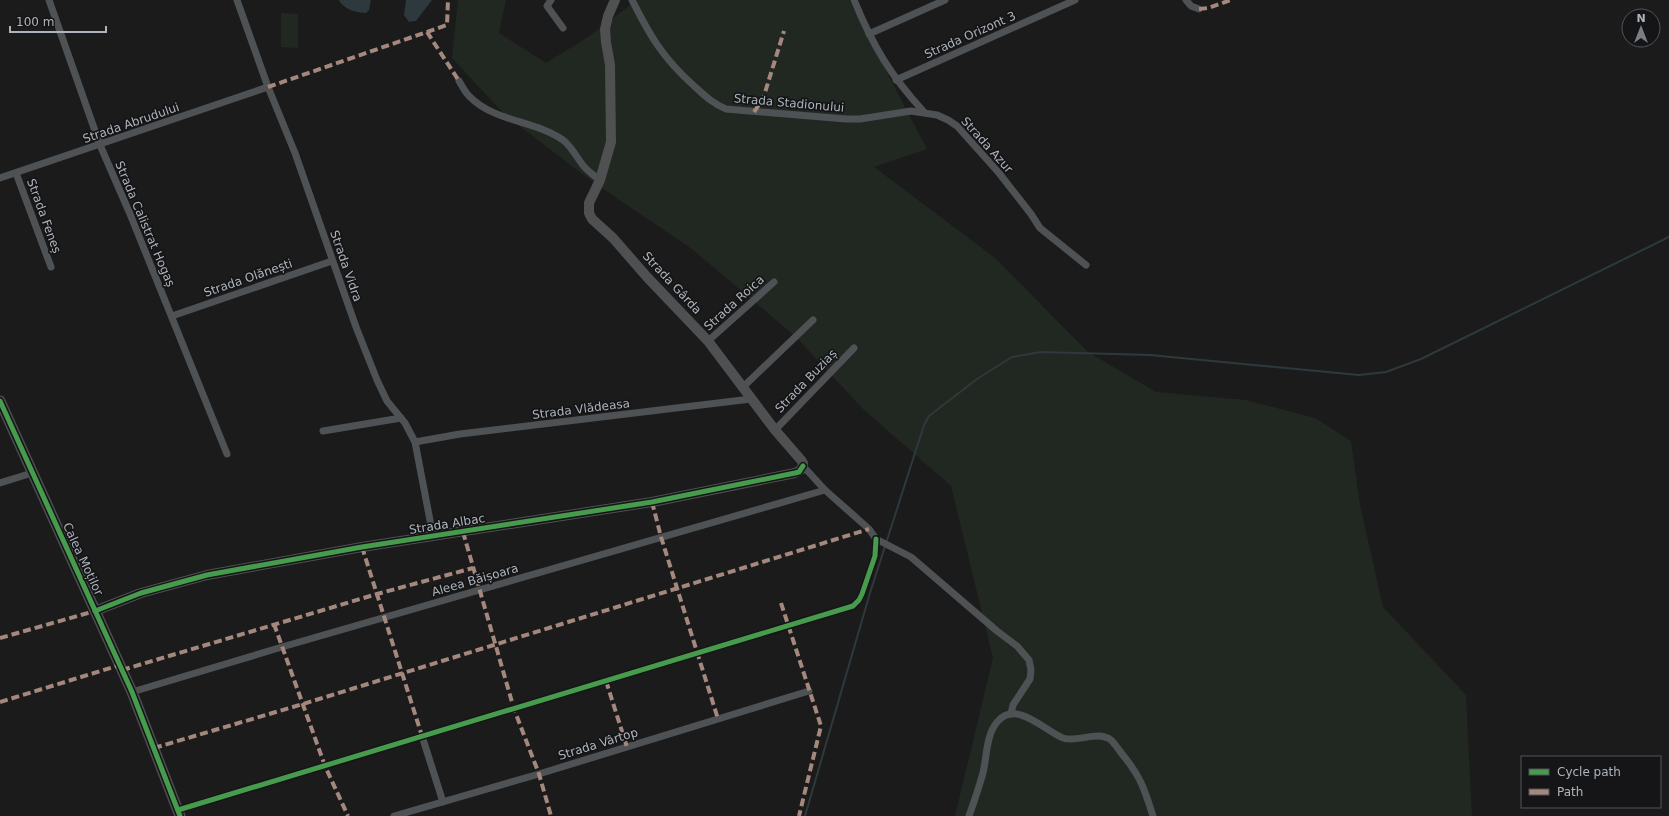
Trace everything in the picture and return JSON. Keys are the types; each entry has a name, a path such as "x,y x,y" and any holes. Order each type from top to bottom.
{"main road":[{"name":"Calea Moților","path":"0,402 132,692 179,813"}],"street":[{"name":"Strada Calistrat Hogaș","path":"49,0 100,145 172,316 227,454"},
{"name":"Strada Vidra","path":"237,0 268,87 295,153 376,380 387,401 401,418 415,442 433,536"},
{"path":"551,0 547,6 563,28"},
{"name":"Strada Gârda","path":"615,0 608,16 605,29 610,65 611,142 600,180 589,203 589,213 592,219 613,238 647,277 708,341 775,430 798,455 803,463 803,466 825,490 879,540 911,557 996,631 1017,646 1029,660 1031,670 1030,679 1016,701 1011,714"},
{"name":"Strada Stadionului","path":"632,0 658,47 675,69 709,100 726,109 846,119 860,119 910,111 924,112"},
{"path":"854,0 868,34 896,80 924,112"},
{"path":"868,34 945,0"},
{"name":"Strada Orizont 3","path":"896,80 1075,0"},
{"path":"1186,0 1191,6 1199,9"},
{"path":"459,81 468,95 477,103 492,112 536,126 564,141 573,150 587,171 600,180"},
{"name":"Strada Abrudului","path":"0,178 268,87"},
{"name":"Strada Azur","path":"924,112 948,120 957,126 999,174 1031,214 1040,228 1086,265"},
{"name":"Strada Feneș","path":"16,173 51,267"},
{"name":"Strada Olănești","path":"172,316 332,260"},
{"name":"Strada Roica","path":"708,341 774,282"},
{"path":"742,388 813,320"},
{"name":"Strada Buziaș","path":"775,430 854,348"},
{"name":"Strada Vlădeasa","path":"415,442 460,434 751,399"},
{"path":"323,431 401,418"},
{"name":"Strada Albac","path":"95,612 141,593 207,575 290,559 659,500 794,473 798,472 803,466"},
{"path":"0,483 32,473"},
{"name":"Aleea Băișoara","path":"132,692 282,647 825,490"},
{"path":"179,813 422,736 853,606 862,594 879,540"},
{"name":"Strada Vârtop","path":"394,816 809,691"},
{"path":"969,816 983,772 992,729 998,720 1005,715 1011,714 1027,717 1063,738 1104,737 1111,740 1136,770 1143,784 1153,816"},
{"path":"422,736 443,802"}],"shaded area":[{"path":"339,0 371,0 369,10 366,13 350,10"},
{"path":"406,0 432,0 416,21 409,22 404,15"},
{"path":"458,0 506,0 499,33 546,63 588,37 637,0 849,0 927,149 874,167 995,258 1088,352 1156,392 1246,400 1315,418 1351,441 1360,505 1383,607 1466,695 1472,816 955,816 993,658 951,486 863,409 796,337 692,249 593,182 505,115 452,58"},
{"path":"281,13 298,14 298,48 281,47"}],"waterway":[{"path":"805,816 870,593 924,425 929,416 977,379 1012,357 1041,352 1150,355 1359,375 1386,372 1421,359 1669,237"}],"marked path":[{"path":"268,87 447,25 448,0"},
{"path":"1199,9 1208,8 1231,0"},
{"path":"754,112 763,99 784,31"},
{"path":"427,32 459,81"},
{"path":"652,502 661,537 718,719"},
{"path":"154,748 303,704 869,529"},
{"path":"463,532 514,709 539,774 551,816"},
{"path":"362,547 422,736"},
{"path":"122,670 377,594 473,568"},
{"path":"781,603 821,726 799,816"},
{"path":"0,638 95,611"},
{"path":"274,624 325,766 348,816"},
{"path":"0,702 120,665"},
{"path":"606,681 627,747"}],"cycle path":[{"path":"0,401 132,692 180,816"},
{"path":"95,611 141,593 207,575 362,547 652,502 795,473 799,472 803,466"},
{"path":"178,810 853,606 862,594 875,556 876,539"}]}
